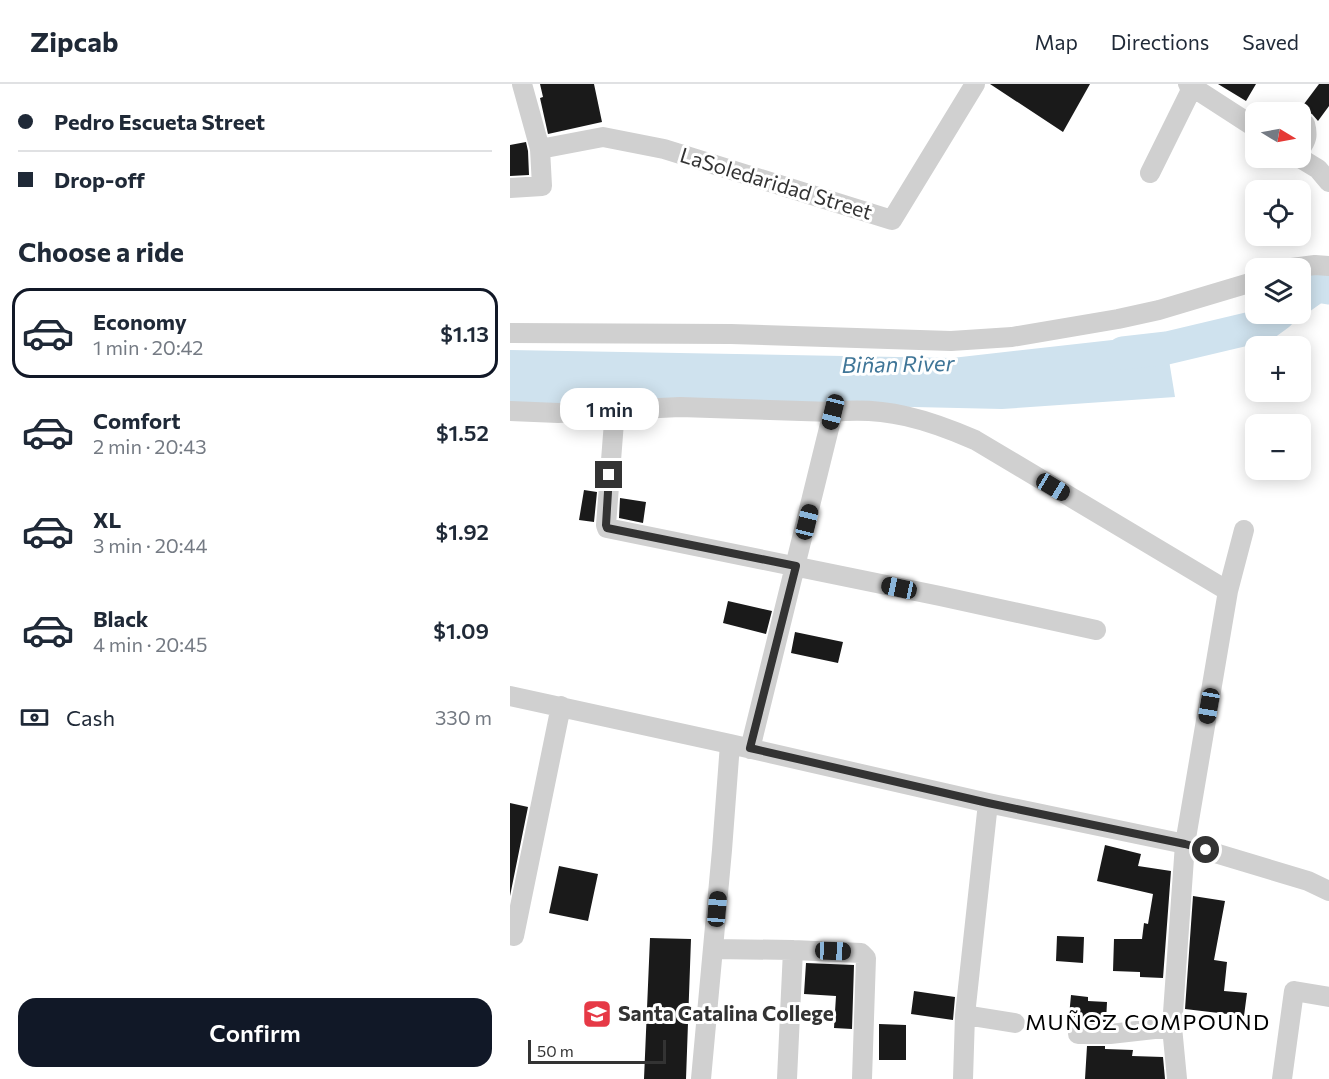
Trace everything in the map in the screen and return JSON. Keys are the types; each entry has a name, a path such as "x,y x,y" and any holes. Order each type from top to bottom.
{"street":[{"path":"510,188 542,186 540,148 522,84"},
{"name":"LaSoledaridad Street","path":"540,148 603,137 664,149 892,220 975,84"},
{"path":"1150,173 1191,85 1245,121"},
{"path":"1311,165 1329,182"},
{"path":"1311,266 1329,266"},
{"path":"510,333 732,334 951,341 1012,337 1159,310 1245,284"},
{"path":"510,411 600,412 615,409 680,406 833,412 854,410 909,417 941,426 975,440 1228,591"},
{"path":"615,409 606,527 1096,630"},
{"path":"750,748 833,412"},
{"path":"1177,1079 1172,1027 1185,844 1228,591 1244,530"},
{"path":"510,696 988,803 1185,844 1308,880 1329,891"},
{"path":"514,936 561,706"},
{"path":"700,1079 730,744"},
{"path":"963,1079 965,1015 988,803"},
{"path":"713,949 861,953 866,958 862,1079"},
{"path":"787,1079 793,950"},
{"path":"1282,1079 1294,991 1329,997"},
{"path":"965,1015 1015,1023"},
{"path":"1078,1034 1110,1034 1172,1027"}],"water":[{"path":"1175,333 1167,348 1175,397 1002,409 826,405 592,405 510,402 510,350 952,358"}],"building":[{"path":"540,84 594,84 602,122 548,134 540,98 543,97"},
{"path":"990,84 1090,84 1063,132"},
{"path":"1218,84 1256,84 1246,101"},
{"path":"1319,84 1329,84 1329,106 1318,121 1311,113 1311,102 1306,102"},
{"path":"526,142 529,175 510,176 510,145"},
{"path":"584,490 597,492 594,522 579,520"},
{"path":"620,498 646,502 643,523 619,518"},
{"path":"728,601 772,611 766,634 723,623"},
{"path":"795,632 843,642 838,663 791,653"},
{"path":"510,803 528,807 510,896"},
{"path":"1105,845 1141,854 1138,866 1171,871 1163,978 1140,977 1140,972 1113,971 1114,939 1142,939 1144,923 1148,924 1153,894 1097,881"},
{"path":"559,866 598,874 588,921 549,913"},
{"path":"1193,896 1225,901 1214,960 1227,962 1224,991 1247,993 1244,1016 1185,1009"},
{"path":"1057,936 1084,937 1083,963 1056,961"},
{"path":"650,938 691,939 686,1079 644,1079"},
{"path":"806,963 854,965 852,1029 834,1028 836,996 804,994"},
{"path":"914,991 955,997 953,1020 911,1014"},
{"path":"1071,995 1088,997 1088,1001 1107,1002 1106,1022 1077,1022 1068,1027"},
{"path":"879,1024 906,1025 906,1060 879,1060"},
{"path":"1087,1046 1133,1050 1132,1056 1163,1057 1165,1079 1085,1079"}],"waterway":[{"name":"Biñan River","path":"1311,290 1317,286 1329,288"},
{"name":"Biñan River","path":"1123,353 1167,348 1265,324"}],"place":[{"name":"Santa Catalina College","path":"597,1014"}],"district":[{"name":"MUÑOZ COMPOUND","path":"1148,1022"}],"route":[{"path":"609,475 607,528 796,566 750,748 1206,850"}]}
